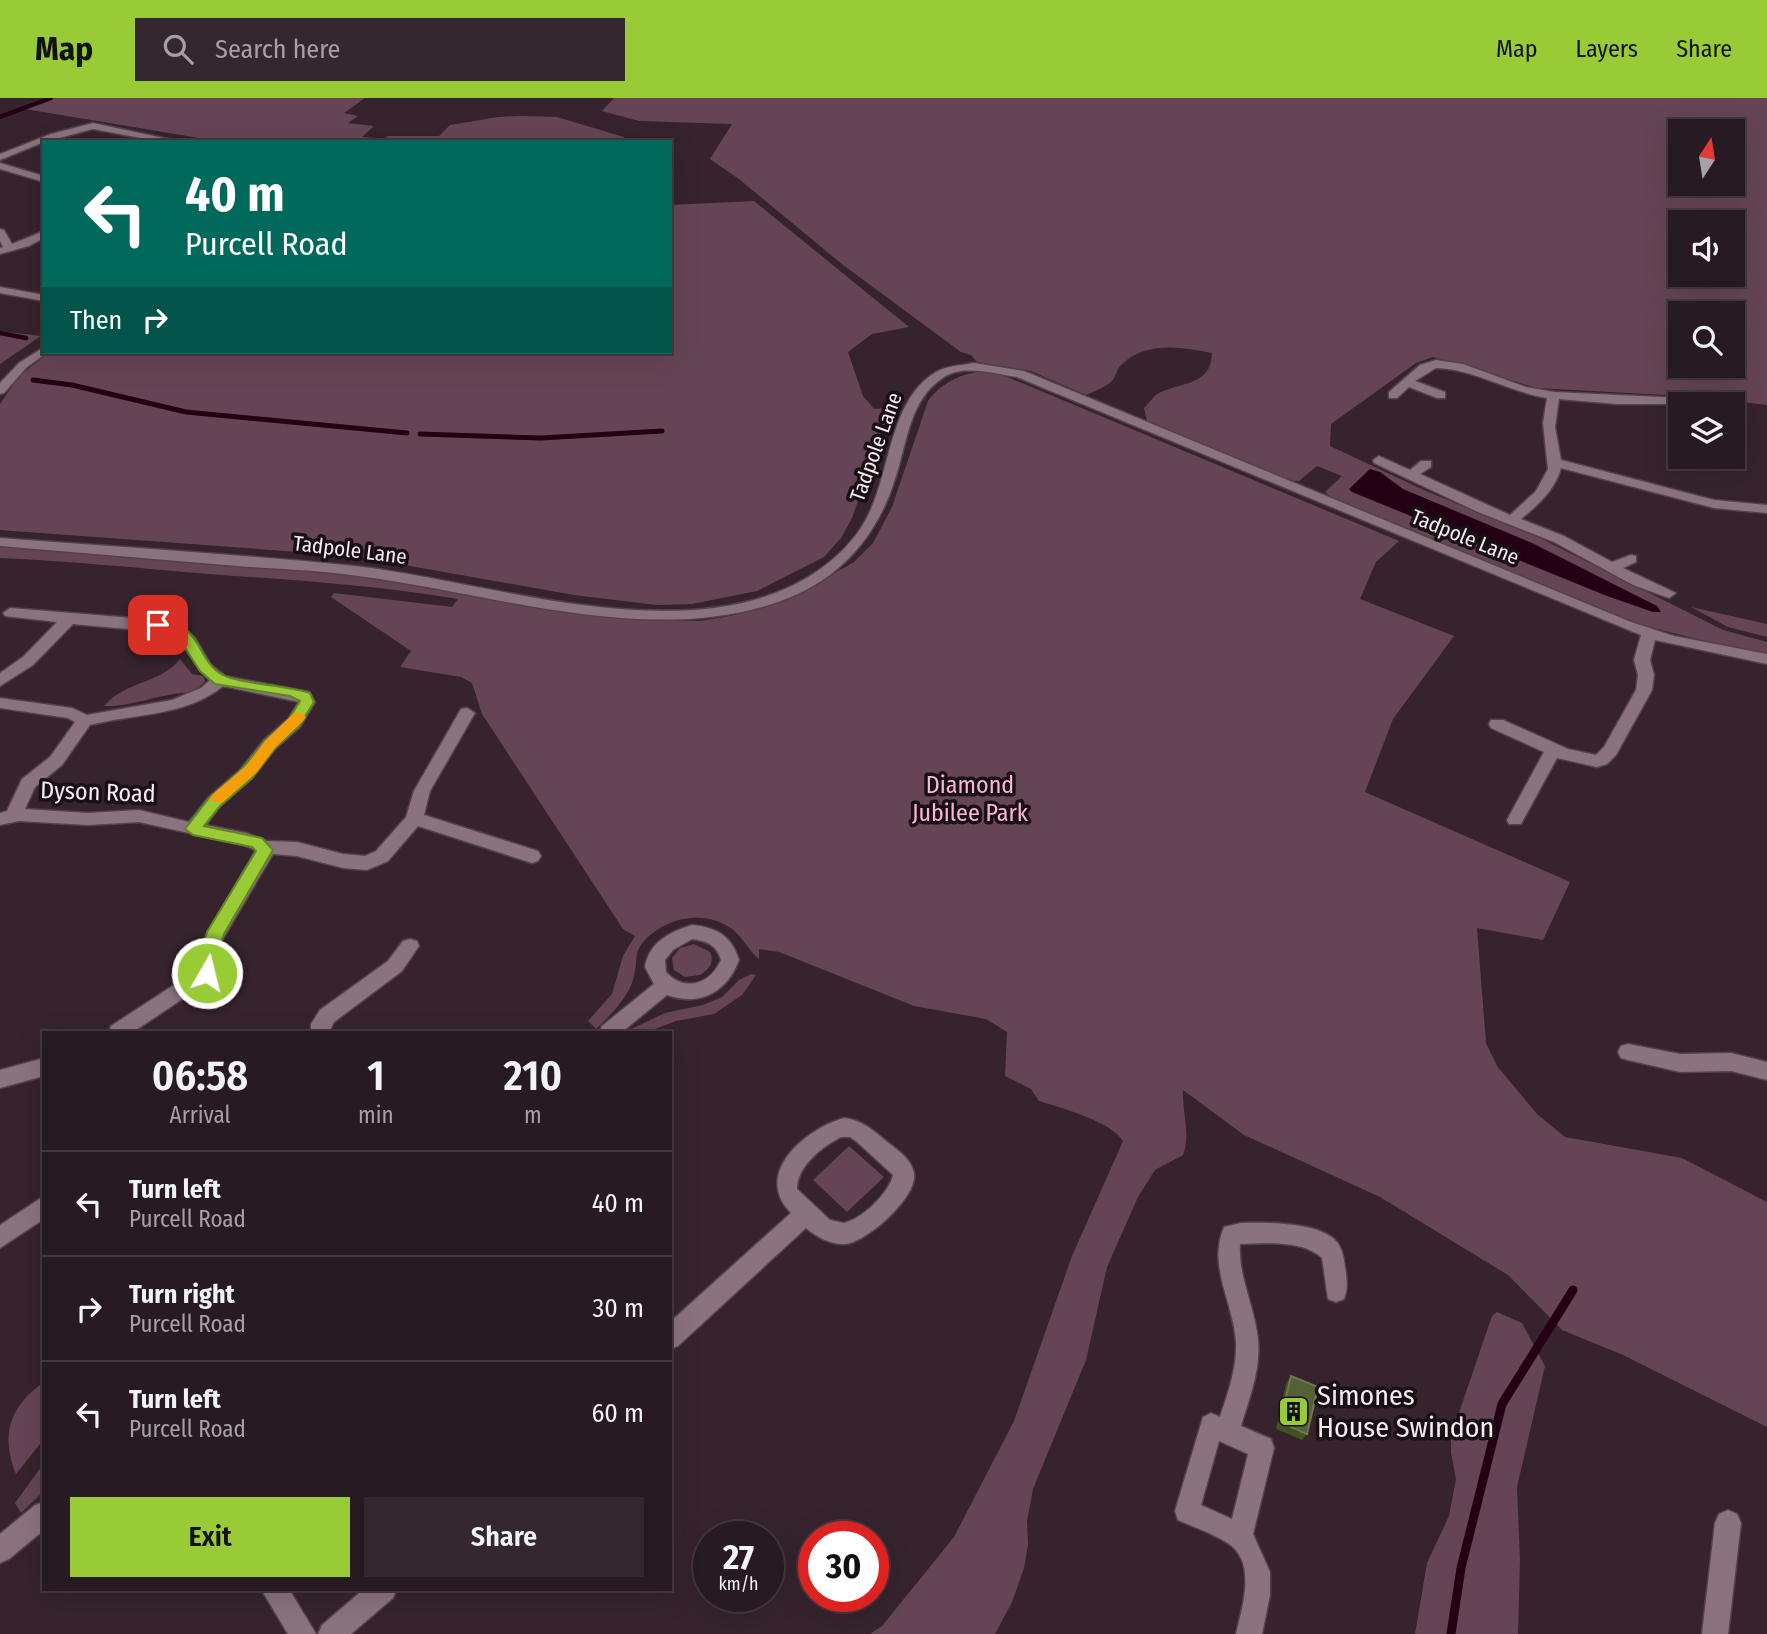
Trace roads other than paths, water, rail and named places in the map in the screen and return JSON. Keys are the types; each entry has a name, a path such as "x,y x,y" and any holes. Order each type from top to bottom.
{"street":[{"path":"44,140 93,126 167,140"},
{"path":"0,157 42,141"},
{"path":"0,166 42,178"},
{"path":"0,232 5,250 42,235"},
{"path":"0,290 42,298"},
{"path":"0,390 23,365 42,351"},
{"path":"1394,395 1427,367 1446,364 1518,389 1553,396 1668,401"},
{"name":"Tadpole Lane","path":"0,542 357,571 612,613 648,616 719,613 752,606 787,592 827,570 849,552 871,521 920,388 945,371 979,366 1020,374 1566,602 1649,633 1767,659"},
{"path":"1408,383 1441,395"},
{"path":"1513,520 1547,486 1555,463 1548,424 1554,410 1553,396"},
{"path":"1661,401 1668,412"},
{"path":"1379,460 1409,476 1559,539 1637,582 1669,593"},
{"path":"1555,463 1605,472 1706,503 1767,509"},
{"path":"1409,476 1426,464"},
{"path":"1610,568 1631,559"},
{"path":"9,613 158,625 177,629 190,641 205,668 220,680 304,696 307,702 294,723 270,744 246,774 214,802 193,829"},
{"path":"0,681 29,661 69,619"},
{"path":"1497,724 1577,758 1596,761 1610,751 1644,690 1646,675 1642,660 1649,633"},
{"path":"0,703 72,713 85,721 180,703 205,692 220,680"},
{"path":"467,713 422,791 414,819 453,829 532,856"},
{"path":"6,818 28,783 56,761 85,721"},
{"path":"1516,820 1554,749"},
{"name":"Dyson Road","path":"6,818 88,819 139,816 246,839 265,847 297,849 342,861 367,863 382,856 414,819"},
{"path":"120,1031 207,973 213,966 215,958 212,941 264,854 265,847"},
{"path":"320,1031 321,1024 327,1016 387,973 410,946"},
{"path":"610,1031 666,985"},
{"path":"1628,1052 1680,1063 1731,1062 1767,1071"},
{"path":"0,1079 42,1068"},
{"path":"844,1127 862,1132 902,1168 904,1180 899,1193 855,1231 826,1231 807,1213 790,1196 786,1178 794,1163 833,1129 844,1127"},
{"path":"0,1238 42,1207"},
{"path":"672,1336 807,1213"},
{"path":"1228,1432 1246,1365 1247,1342 1242,1310 1233,1284 1228,1243 1232,1234 1297,1236 1323,1244 1331,1254 1336,1291"},
{"path":"1240,1536 1262,1448 1211,1425 1187,1511 1240,1536 1257,1563 1259,1575 1248,1634"},
{"path":"0,1550 42,1516"},
{"path":"1715,1634 1728,1523"},
{"path":"275,1591 303,1634"},
{"path":"331,1634 382,1591"}],"waterway":[{"path":"0,117 51,98"},
{"path":"0,333 26,338"},
{"path":"33,380 72,385 186,412 407,433"},
{"path":"420,434 541,438 662,431"},
{"path":"1451,1634 1461,1568 1502,1404 1573,1290"}],"place":[{"name":"Simones House Swindon","path":"1294,1411"}],"park label":[{"name":"Diamond Jubilee Park","path":"970,799"}]}
